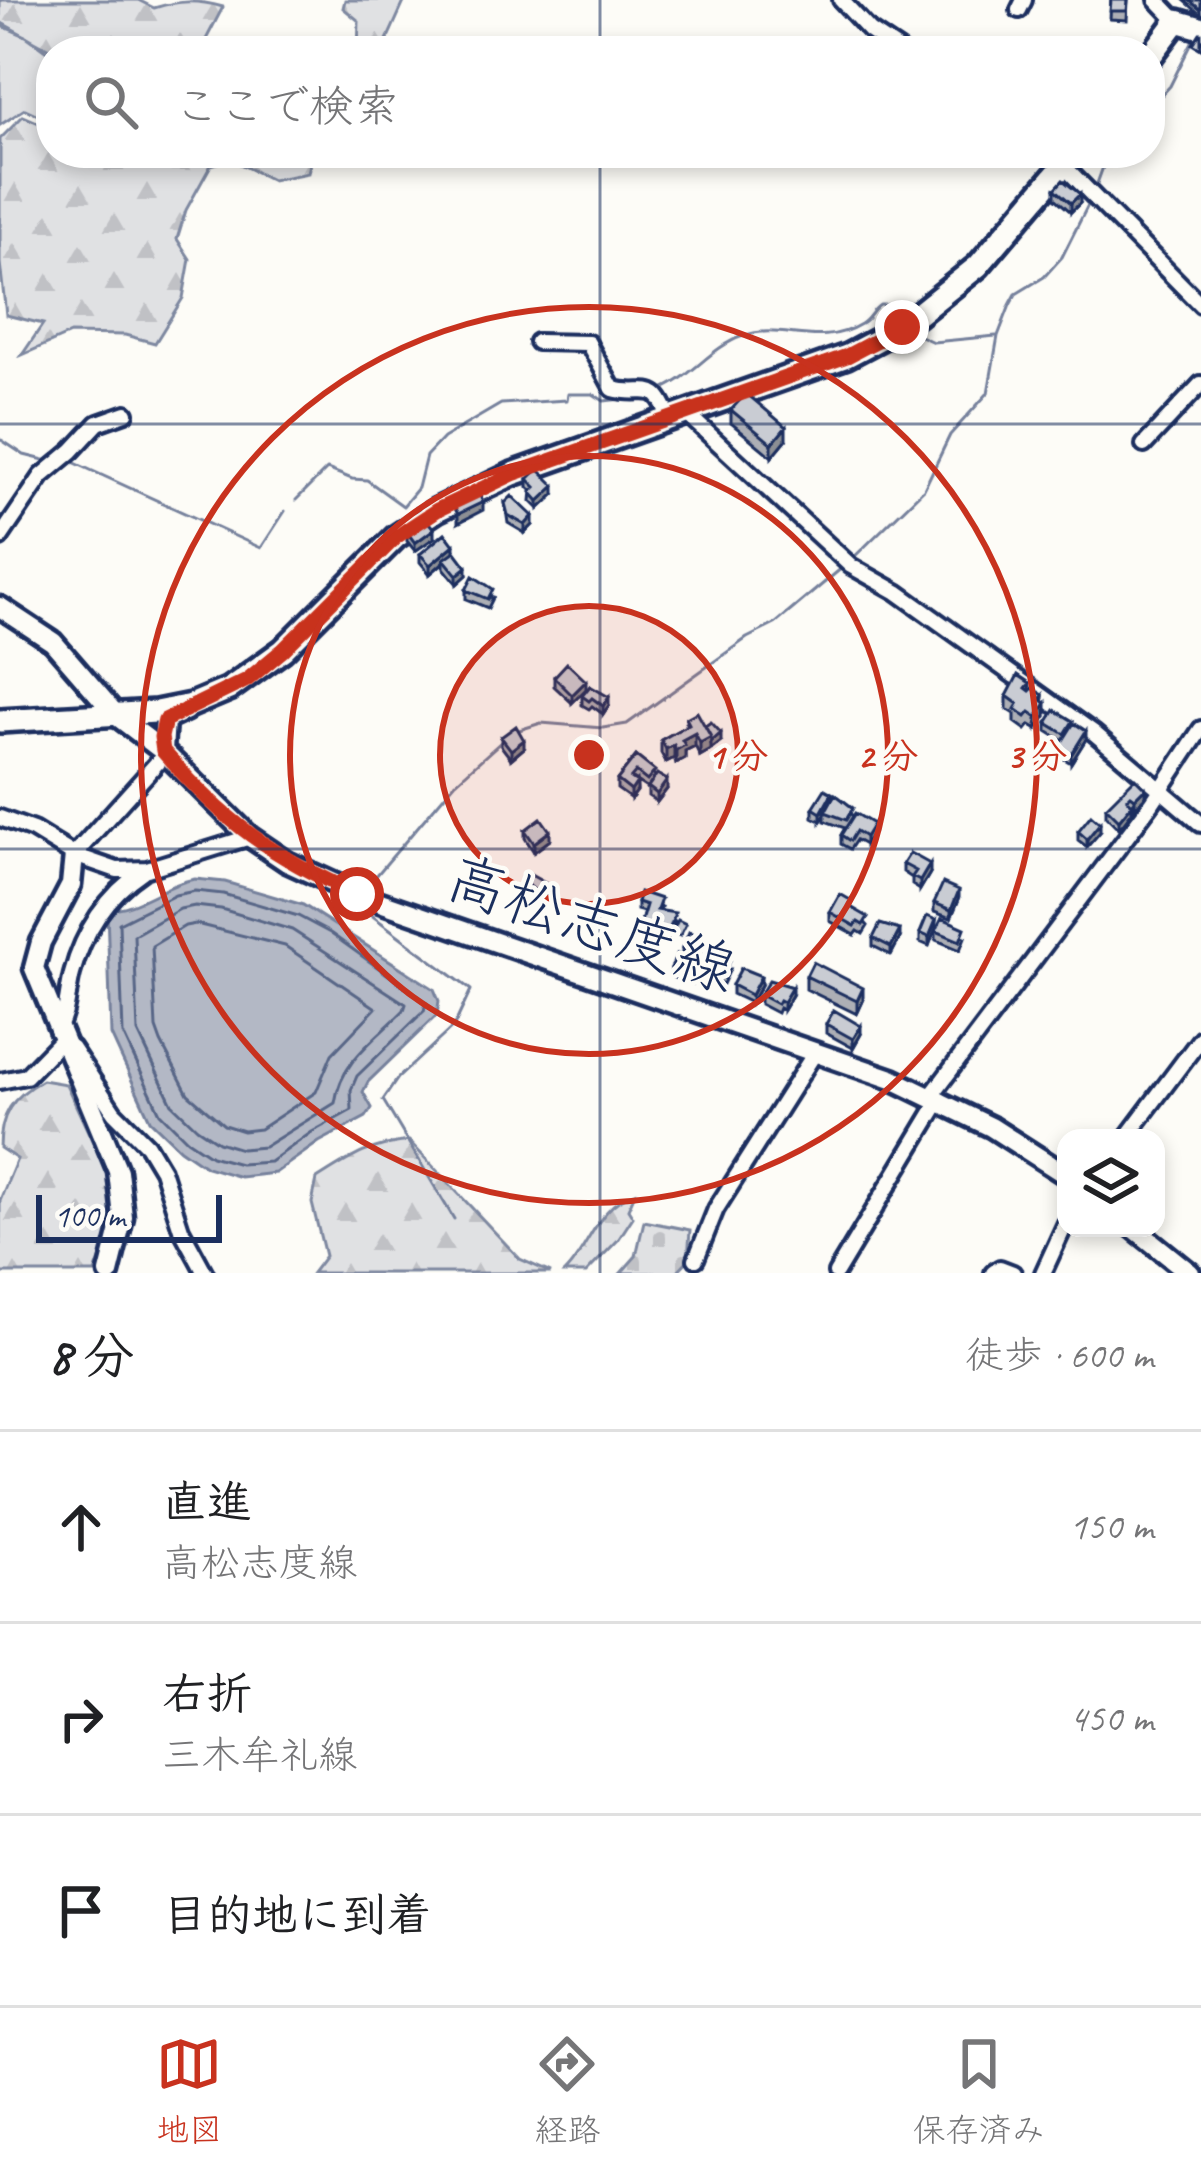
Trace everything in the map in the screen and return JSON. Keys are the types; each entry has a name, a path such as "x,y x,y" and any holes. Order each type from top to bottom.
{"main road":[{"path":"1165,46 1191,26"},
{"path":"164,753 165,720 264,666 396,537 437,510 513,474 847,356 902,327 978,266 1054,168"},
{"name":"高松志度線","path":"0,607 53,642 117,716 164,753 250,838 287,862 357,894 816,1051 935,1098 1020,1143 1057,1169"},
{"path":"73,716 86,684"},
{"path":"0,721 117,716 173,709 212,697"},
{"path":"74,855 70,885 35,955 37,982 118,1171 123,1217 110,1273"},
{"path":"1145,1237 1190,1273"}],"street":[{"path":"841,0 878,36"},
{"path":"1156,0 1191,26"},
{"path":"1073,168 1201,305"},
{"path":"537,342 588,343 613,388 653,389 678,417 847,564 897,592 1059,707 1201,824"},
{"path":"1144,446 1198,395"},
{"path":"0,538 42,476 98,423 126,413"},
{"path":"836,1273 935,1098 1163,789 1201,729"},
{"path":"74,855 164,753"},
{"path":"0,818 33,830 74,855 117,870 147,868 250,838"},
{"path":"0,1081 26,1076 59,1035 72,971 101,909 147,868"},
{"path":"59,1035 114,1112 155,1157 181,1228 205,1273"},
{"path":"1133,1129 1201,1038"},
{"path":"696,1259 716,1209 816,1051"},
{"path":"1043,1273 1059,1237"},
{"path":"993,1273 1000,1268 1013,1273"}],"green space":[{"path":"0,0 138,0 154,8 188,2 223,7 208,36 36,36 36,42 0,22"},
{"path":"345,0 405,0 389,36 358,36 359,21 343,8"},
{"path":"0,25 36,43 36,114 25,109 0,125"},
{"path":"23,116 36,122 36,168 209,168 186,210 177,239 190,259 183,298 155,343 125,335 70,334 22,355 43,324 6,315 0,263 0,139"},
{"path":"248,168 309,168 308,173 272,180"},
{"path":"42,1080 66,1084 112,1183 115,1219 95,1273 0,1273 0,1200 17,1159 0,1148 2,1125 16,1100"},
{"path":"409,1141 520,1259 551,1273 312,1273 325,1256 312,1203 317,1179 360,1154"},
{"path":"635,1193 628,1209 633,1217 618,1240 586,1273 564,1273 602,1217"},
{"path":"644,1221 690,1230 688,1260 676,1273 621,1273 636,1256"}],"water":[{"path":"195,879 225,882 303,905 434,989 439,1001 437,1015 368,1082 363,1092 372,1108 366,1117 275,1173 240,1177 206,1167 180,1149 150,1120 111,1035 107,909"}],"building":[{"path":"1111,0 1128,0 1127,11 1110,11"},
{"path":"1063,180 1080,194 1071,203 1055,189"},
{"path":"746,393 786,427 772,444 731,410"},
{"path":"538,469 555,486 539,501 528,479"},
{"path":"477,489 483,502 458,514 451,502"},
{"path":"512,496 533,516 525,525 508,515 505,503"},
{"path":"426,519 434,529 415,543 407,532"},
{"path":"445,533 454,545 430,565 420,554"},
{"path":"455,551 467,567 457,575 444,559"},
{"path":"473,576 493,589 488,599 466,590"},
{"path":"567,663 586,681 572,695 554,677"},
{"path":"1018,675 1030,683 1026,688 1043,695 1040,699 1046,703 1037,717 1030,712 1026,717 1007,696"},
{"path":"590,686 609,697 603,706 582,696"},
{"path":"1055,710 1073,721 1065,734 1047,723"},
{"path":"697,712 711,737 700,743 695,733 676,750 674,745 666,749 661,740 689,724 686,718"},
{"path":"711,722 721,733 711,742 705,726"},
{"path":"1074,723 1086,731 1071,755 1059,747"},
{"path":"516,726 524,740 511,750 501,737"},
{"path":"636,756 655,771 647,781 636,772 631,791 617,780"},
{"path":"657,774 667,780 657,794 648,787"},
{"path":"1135,778 1145,788 1127,799 1132,804 1119,820 1106,807"},
{"path":"825,789 832,793 821,813 813,808"},
{"path":"835,794 853,808 846,820 825,812"},
{"path":"855,813 873,824 865,837 856,831 850,841 841,835"},
{"path":"1091,815 1100,823 1087,839 1078,831"},
{"path":"541,818 550,831 534,843 525,830"},
{"path":"910,853 930,864 920,881 912,877 916,871 903,864"},
{"path":"529,874 547,884 541,896 523,880"},
{"path":"943,883 959,890 951,910 934,903"},
{"path":"640,892 661,899 657,910 675,913 668,934 640,925 646,905 637,902"},
{"path":"840,894 868,917 863,925 855,926 830,912"},
{"path":"927,916 936,920 929,937 920,933"},
{"path":"942,918 965,928 960,941 936,931"},
{"path":"678,920 686,924 680,936 672,932"},
{"path":"880,924 900,930 891,947 873,938"},
{"path":"689,932 712,942 705,958 682,948"},
{"path":"677,954 699,963 693,976 671,968"},
{"path":"717,955 730,961 723,975 710,969"},
{"path":"813,962 863,988 857,1001 806,976"},
{"path":"741,968 761,976 751,995 732,985"},
{"path":"769,980 792,987 783,1002 777,1004 760,995"},
{"path":"834,1010 861,1026 853,1039 826,1024"}],"waterway":[{"path":"1165,92 1196,34"},
{"path":"1094,192 1103,168"},
{"path":"850,561 924,489 950,435 988,393 998,336 1016,294 1044,277 1062,257 1090,201"},
{"path":"657,391 743,336 772,332 830,335 861,324 880,305 888,305 898,316"},
{"path":"912,332 933,342 996,336"},
{"path":"296,500 327,469 367,480 403,506 418,488 426,456 443,438 501,404 567,400 568,394 593,394 604,401 630,398"},
{"path":"0,439 24,455 52,462"},
{"path":"73,462 261,548 285,511"},
{"path":"516,731 541,723 603,728 627,724 747,638 775,624 843,567"},
{"path":"370,883 455,783 503,740"},
{"path":"358,905 471,990 454,1026 398,1078 383,1100 454,1219"}],"route":[{"path":"357,894 287,862 250,838 163,751 165,720 247,680 396,537 472,491 847,356 902,327"}]}
